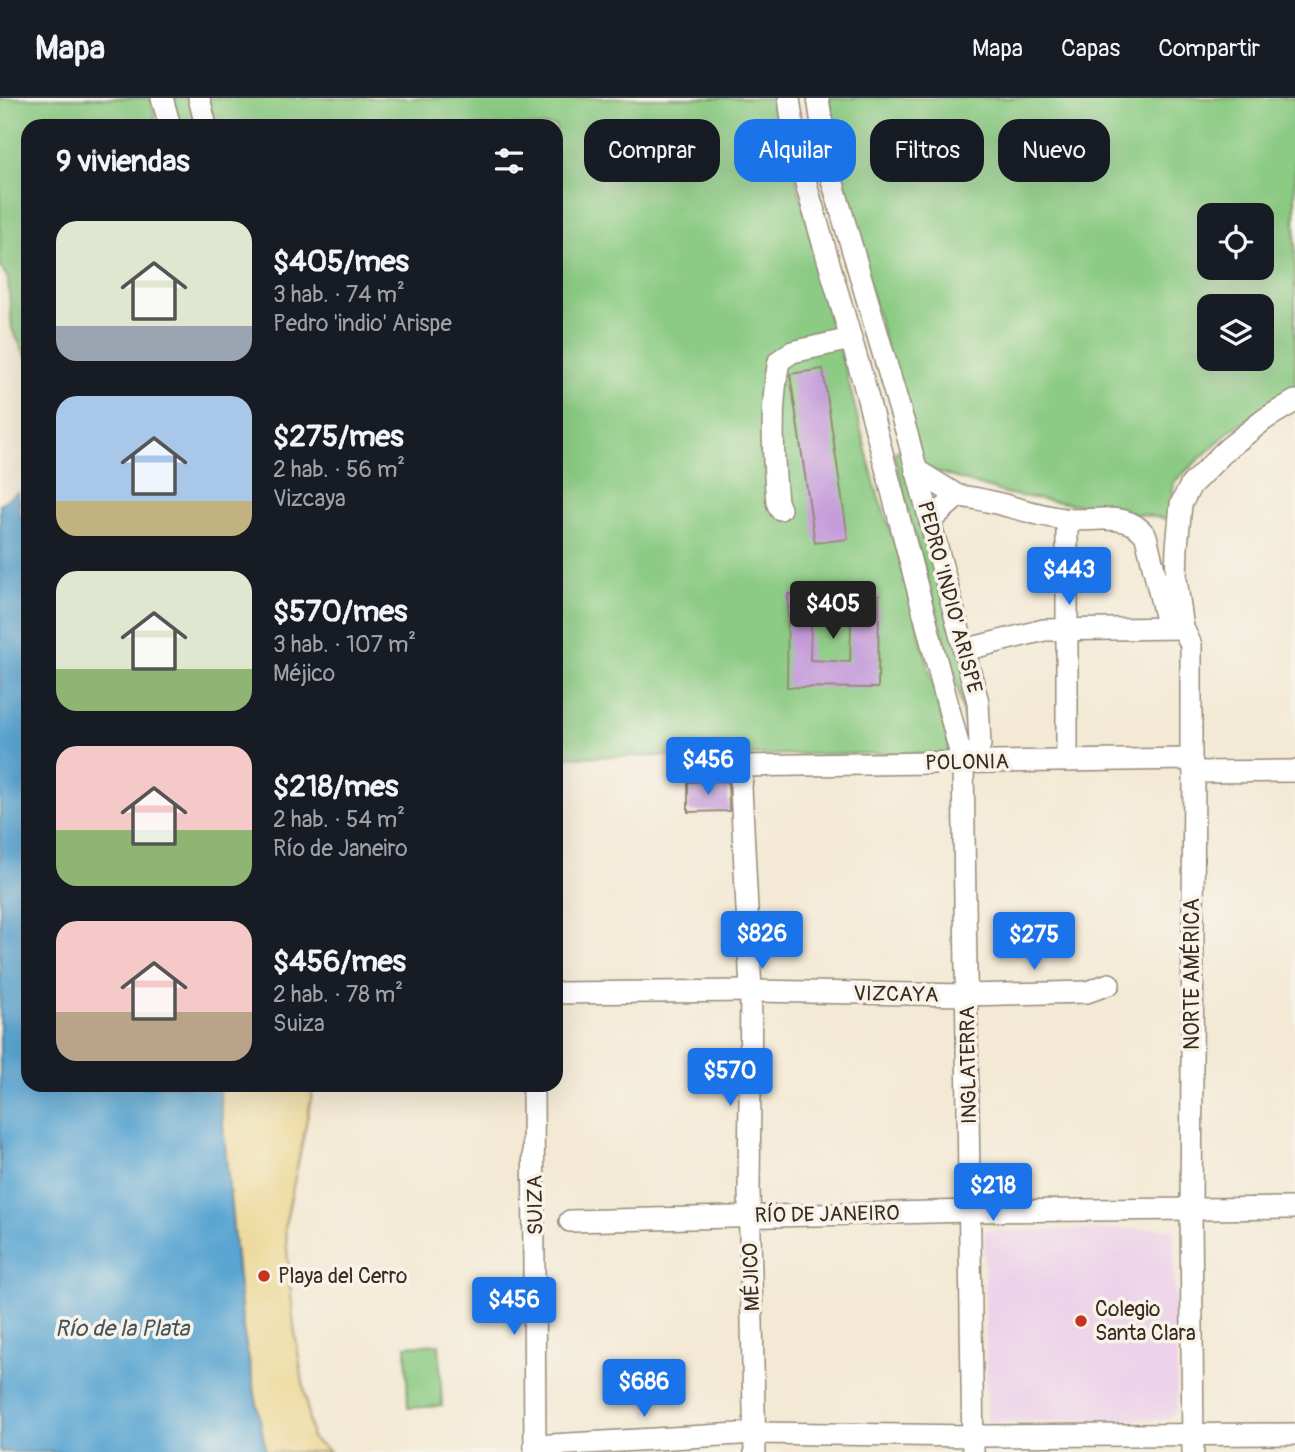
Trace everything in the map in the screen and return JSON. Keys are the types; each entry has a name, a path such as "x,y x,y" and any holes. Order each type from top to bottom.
{"street":[{"path":"162,98 168,119"},
{"path":"199,98 204,119"},
{"name":"PEDRO 'INDIO' ARISPE","path":"789,98 795,141 808,191 968,762"},
{"name":"PEDRO 'INDIO' ARISPE","path":"818,98 829,170 907,434 978,702 981,745 968,762"},
{"path":"780,509 777,502 774,456 776,377 779,361 792,352 851,339"},
{"path":"863,380 889,373"},
{"name":"NORTE AMÉRICA","path":"1193,1443 1191,645 1177,628 1179,518 1183,498 1191,485 1227,449 1265,419 1295,401"},
{"path":"880,443 907,434"},
{"path":"916,470 958,496 982,498 1034,514 1067,520 1107,519 1124,521 1139,527 1146,536 1165,616 1177,628"},
{"path":"930,521 958,496"},
{"path":"1067,520 1067,761"},
{"path":"964,650 1044,630 1177,628"},
{"name":"POLONIA","path":"743,766 1146,761 1295,771"},
{"name":"INGLATERRA","path":"968,762 967,995 973,1444"},
{"name":"MÉJICO","path":"743,766 741,787 751,991 750,1216 755,1443"},
{"name":"VIZCAYA","path":"563,993 751,991 967,995 1087,992 1109,984"},
{"name":"SUIZA","path":"533,1092 535,1449"},
{"name":"RÍO DE JANEIRO","path":"570,1221 971,1211 1295,1208"},
{"path":"535,1449 755,1443 1193,1443 1295,1434"}],"shaded area":[{"name":"Colegio Santa Clara","path":"1174,1228 1177,1411 1169,1419 987,1422 984,1231"}],"green space":[{"path":"0,98 151,98 156,119 21,119 21,346 12,329 8,278 0,266"},
{"path":"173,98 191,98 195,119 178,119"},
{"path":"207,98 787,98 790,119 734,119 734,182 797,182 876,489 902,564 949,746 948,753 563,757 563,119 212,119"},
{"path":"828,98 1295,98 1295,389 1232,429 1174,482 1169,519 1008,494 918,466 843,182 856,182 856,119 832,119"},
{"path":"903,450 968,686 969,733 910,519 894,453"},
{"path":"439,1344 442,1406 408,1408 406,1346"}],"sand":[{"name":"Playa del Cerro","path":"220,1092 313,1092 285,1226 294,1327 312,1439 330,1452 266,1452 243,1329"}],"water":[{"name":"Río de la Plata","path":"18,492 21,516 21,1092 220,1092 243,1329 266,1452 0,1452 0,504"}],"building":[{"path":"823,369 848,539 815,543 790,374"},
{"path":"788,594 879,595 878,688 787,687","holes":["811,622 851,624 850,662 810,660"]},
{"path":"728,781 729,811 688,812 688,782"}],"place":[{"name":"Playa del Cerro","path":"264,1276"},
{"name":"Colegio Santa Clara","path":"1081,1321"}]}
